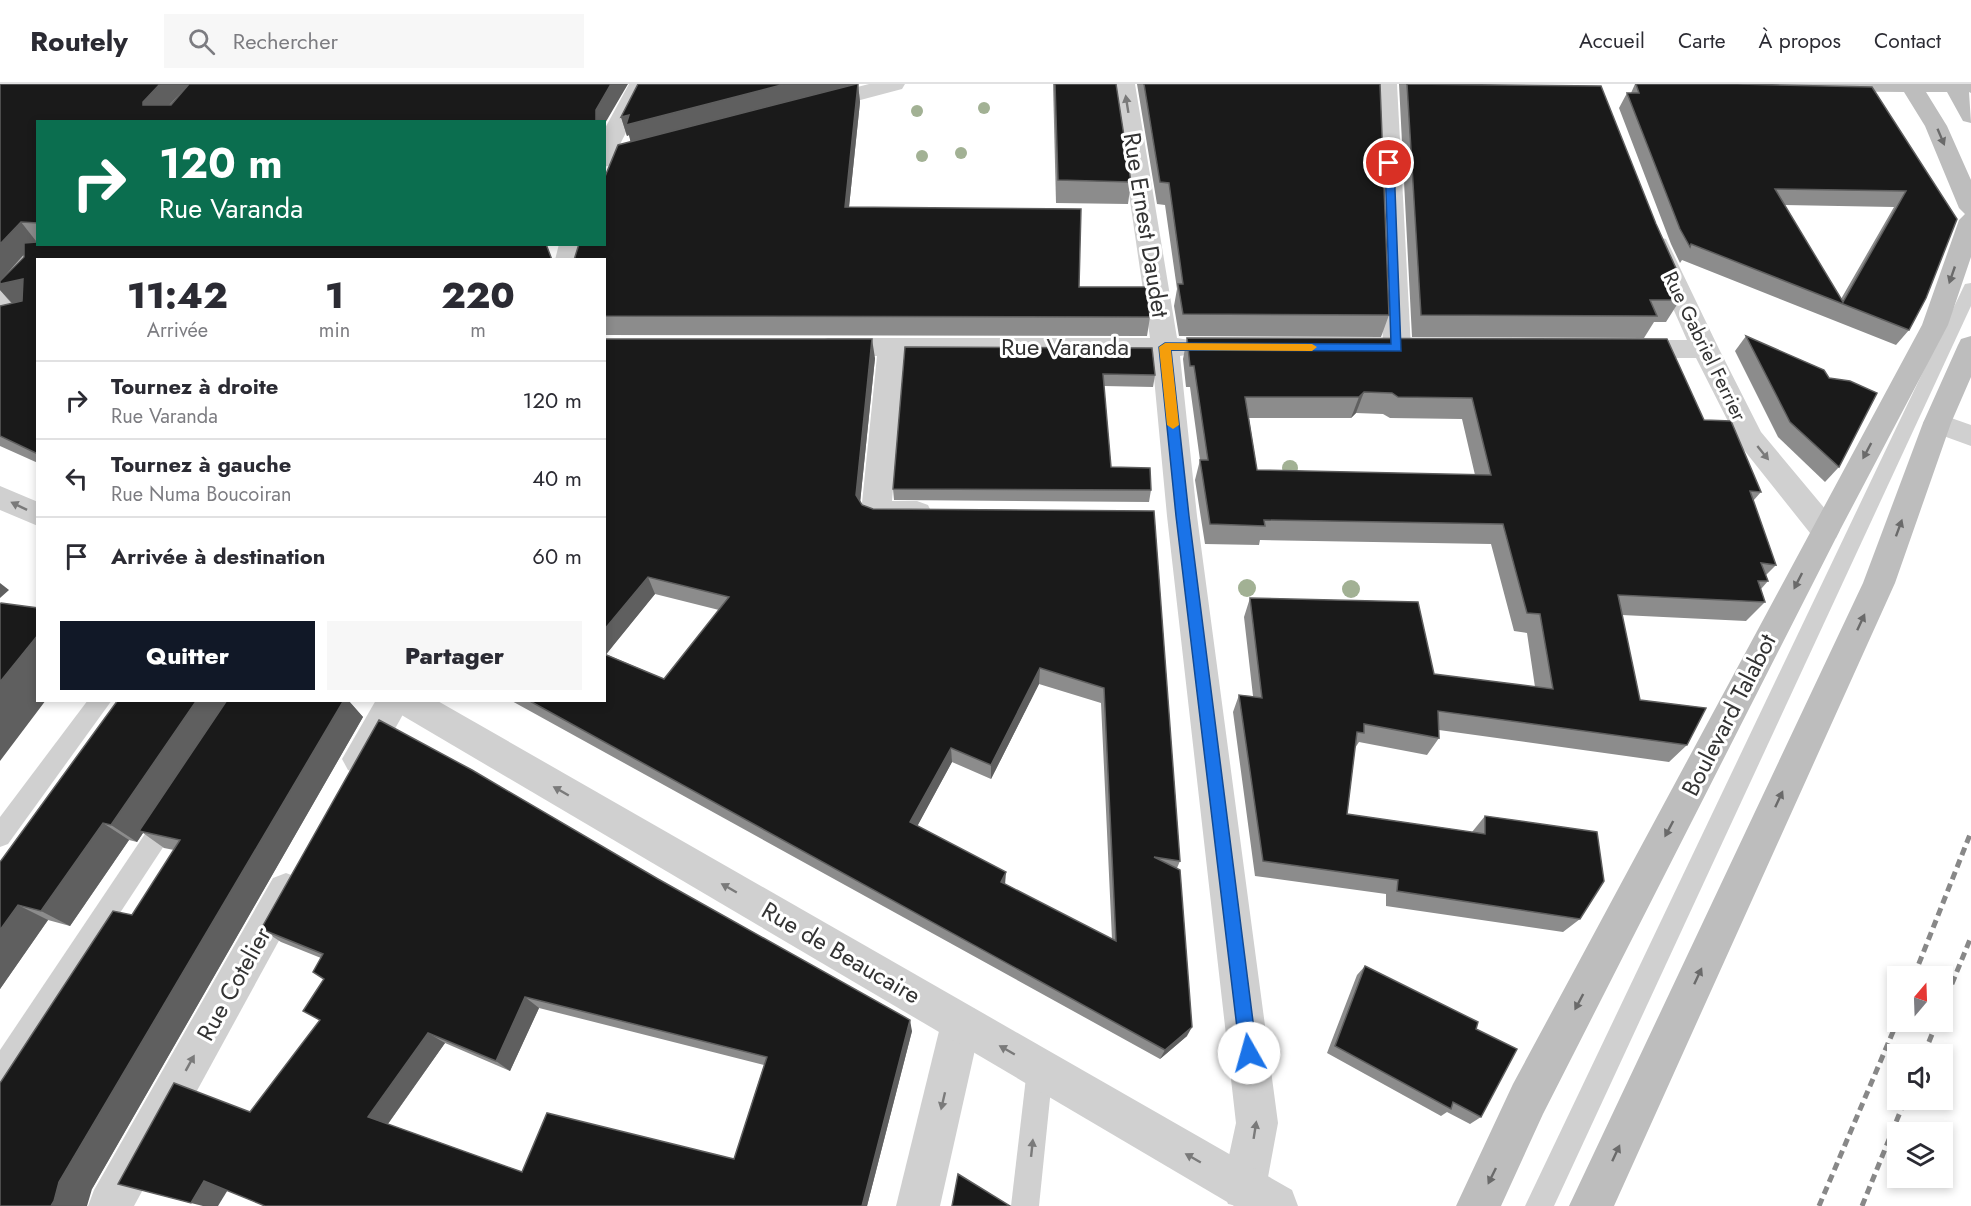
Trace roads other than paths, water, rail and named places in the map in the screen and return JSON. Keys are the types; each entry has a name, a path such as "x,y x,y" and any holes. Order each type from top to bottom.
{"main road":[{"path":"1782,84 1963,87 1971,116"},
{"path":"1911,85 1936,126 1971,208"},
{"name":"Boulevard Talabot","path":"1478,1206 1528,1099 1825,530 1935,325 1971,220"},
{"path":"1591,1206 1879,583 1954,429 1971,345"}],"street":[{"path":"606,148 640,84"},
{"path":"794,110 894,84"},
{"name":"Rue Ernest Daudet","path":"1124,84 1165,347 1171,515 1257,1123 1260,1197"},
{"path":"1386,84 1397,348"},
{"path":"606,159 671,142"},
{"name":"Rue Gabriel Ferrier","path":"1649,222 1705,349 1750,438 1825,530"},
{"path":"6,310 36,266"},
{"name":"Rue Varanda","path":"807,347 1211,347"},
{"path":"891,347 876,513 946,514"},
{"path":"1598,349 1705,349"},
{"path":"0,497 36,514"},
{"path":"340,794 393,702"},
{"name":"Rue de Beaucaire","path":"408,702 1260,1197"},
{"name":"Rue Cotelier","path":"110,1206 306,856"},
{"path":"918,1206 961,1023"}],"lane":[{"path":"1539,1206 1971,288"},
{"path":"0,836 100,702"},
{"path":"0,1073 182,798"},
{"path":"1025,1206 1041,1069"}],"railway":[{"path":"1918,966 1971,832"},
{"path":"1953,981 1971,937"},
{"path":"1819,1206 1893,1032"},
{"path":"1928,1044 1933,1032"},
{"path":"1862,1206 1901,1110"}]}
